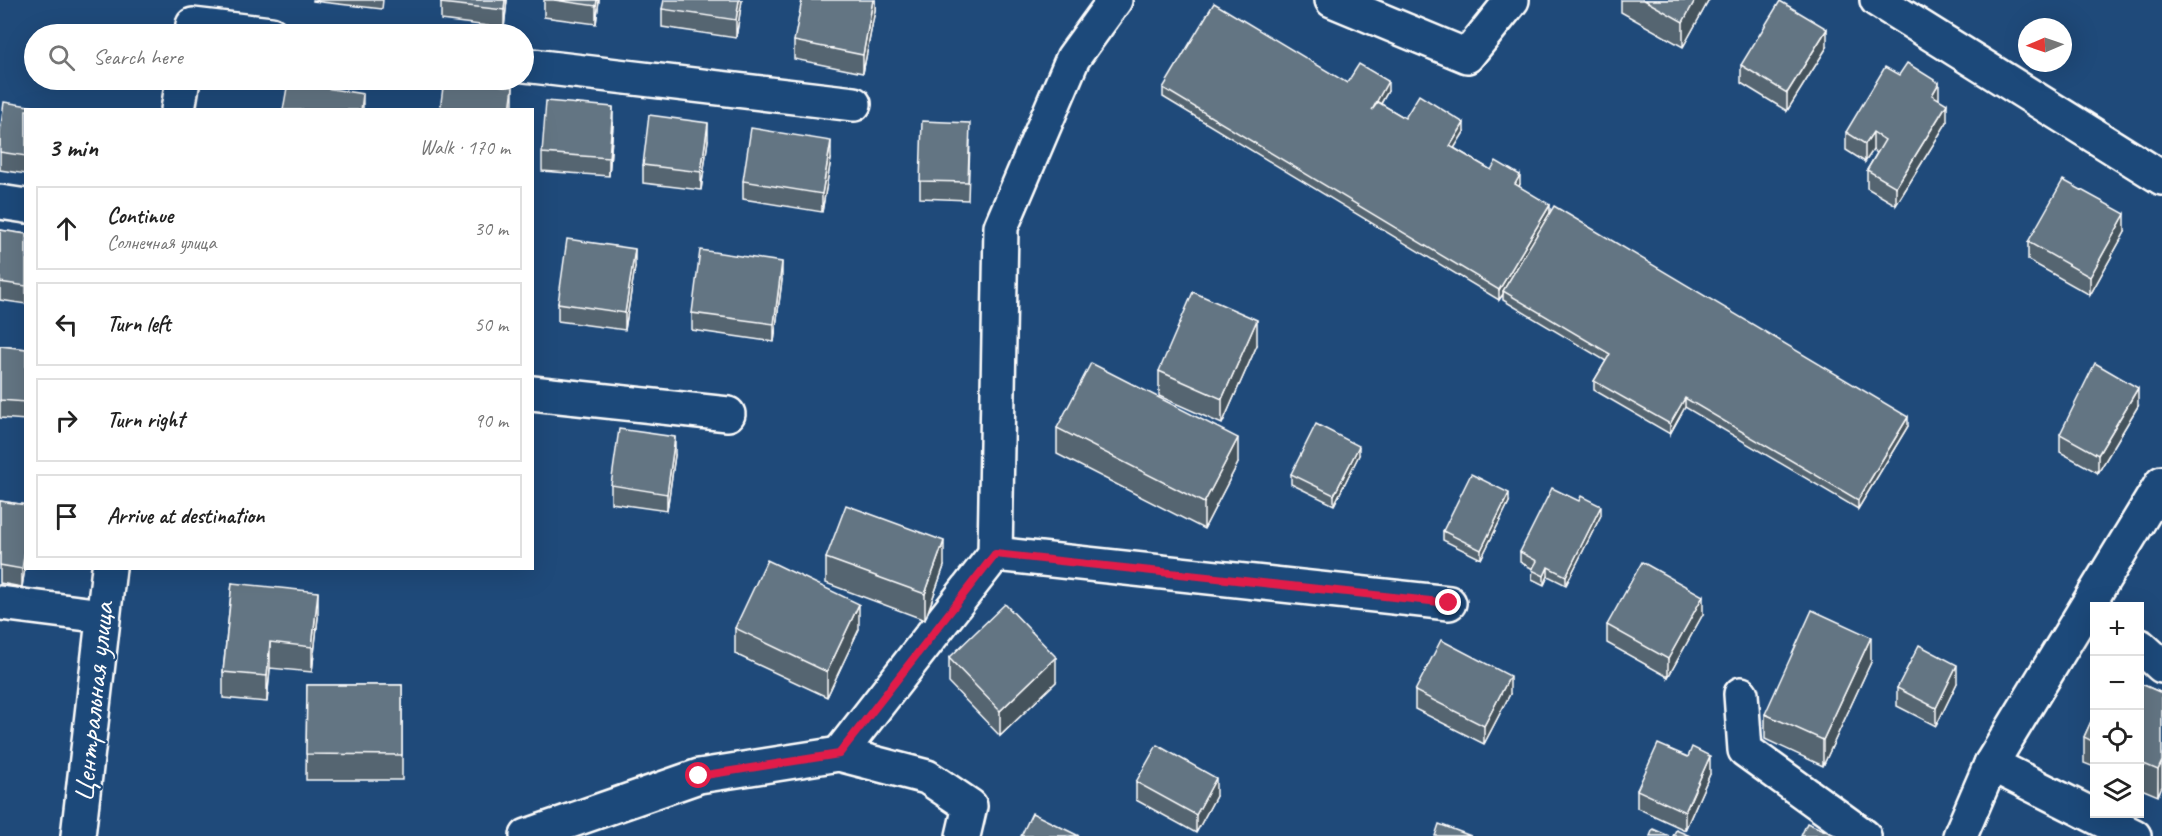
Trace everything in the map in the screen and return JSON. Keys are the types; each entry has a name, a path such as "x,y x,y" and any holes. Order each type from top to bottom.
{"street":[{"path":"839,754 995,554 1001,227 1074,58 1115,0"},
{"path":"1332,0 1467,56 1512,0"},
{"path":"1877,0 2162,178"},
{"path":"193,20 215,24"},
{"path":"534,65 854,104"},
{"path":"178,108 181,90"},
{"path":"0,202 24,206"},
{"path":"534,393 728,414"},
{"path":"2094,602 2162,483"},
{"path":"995,554 1449,603"},
{"name":"Центральная улица","path":"78,836 109,570"},
{"path":"0,603 103,616"},
{"path":"1960,836 1991,764 2090,609"},
{"path":"2144,650 2162,666"},
{"path":"1741,694 1745,750 1864,836"},
{"path":"527,836 699,776 839,754 927,777 970,806 963,836"},
{"path":"1991,764 2134,836"}],"building":[{"path":"441,0 505,0 504,10 441,3"},
{"path":"554,0 597,0 596,6"},
{"path":"664,0 739,0 736,20 662,9"},
{"path":"802,0 873,0 863,55 794,41"},
{"path":"1644,0 1695,0 1683,22"},
{"path":"1780,1 1827,29 1787,93 1741,65"},
{"path":"1214,3 1347,83 1359,64 1388,81 1372,110 1378,102 1405,118 1419,95 1464,123 1450,146 1491,170 1496,161 1520,175 1515,184 1550,205 1499,290 1163,88"},
{"path":"1907,63 1939,83 1932,95 1947,104 1896,187 1867,170 1885,140 1873,132 1865,144 1846,132 1885,67 1899,75"},
{"path":"287,90 338,90 363,94 361,108 283,108"},
{"path":"443,90 513,90 510,108 440,108"},
{"path":"546,101 613,107 609,158 542,153"},
{"path":"4,102 42,108 24,108 24,156 0,152"},
{"path":"649,115 708,123 701,172 643,165"},
{"path":"922,121 970,123 968,182 920,181"},
{"path":"751,128 831,141 822,194 743,181"},
{"path":"2063,180 2125,214 2090,277 2028,242"},
{"path":"1554,206 1908,417 1858,500 1685,398 1670,424 1594,381 1610,354 1503,291"},
{"path":"0,230 24,234 24,286 0,282"},
{"path":"567,239 635,249 625,313 558,303"},
{"path":"700,250 782,262 774,324 692,313"},
{"path":"1193,292 1257,320 1222,399 1159,371"},
{"path":"0,346 24,349 24,402 0,400"},
{"path":"1091,363 1238,438 1204,503 1057,428"},
{"path":"2095,363 2138,388 2098,455 2060,434"},
{"path":"1316,424 1359,446 1334,495 1291,474"},
{"path":"619,429 675,437 667,494 611,485"},
{"path":"1471,474 1509,493 1481,550 1443,531"},
{"path":"1552,488 1579,501 1581,496 1601,506 1566,576 1548,567 1544,576 1532,570 1537,561 1520,552"},
{"path":"0,501 24,505 22,569 0,565"},
{"path":"846,505 944,541 925,594 826,558"},
{"path":"767,560 859,604 827,672 735,628"},
{"path":"1642,562 1703,596 1668,659 1607,625"},
{"path":"232,583 318,592 312,647 270,642 267,676 223,672"},
{"path":"1005,604 1056,657 1000,711 949,658"},
{"path":"1812,610 1871,637 1823,740 1765,714"},
{"path":"1441,640 1510,676 1484,726 1415,691"},
{"path":"1919,645 1957,665 1936,708 1897,688"},
{"path":"307,685 402,685 402,755 306,754"},
{"path":"2144,685 2162,693 2162,761 2158,770 2144,764"},
{"path":"2090,724 2090,740 2084,737"},
{"path":"1658,744 1688,757 1692,747 1710,756 1685,812 1637,790"},
{"path":"1157,745 1216,778 1196,815 1136,782"},
{"path":"1032,813 1079,836 1021,836"},
{"path":"1807,823 1837,836 1801,836"},
{"path":"1439,824 1471,836 1435,836"},
{"path":"1653,829 1669,836 1650,836"},
{"path":"1676,830 1690,836 1673,836"}],"route":[{"path":"699,776 839,754 995,554 1449,603"}]}
